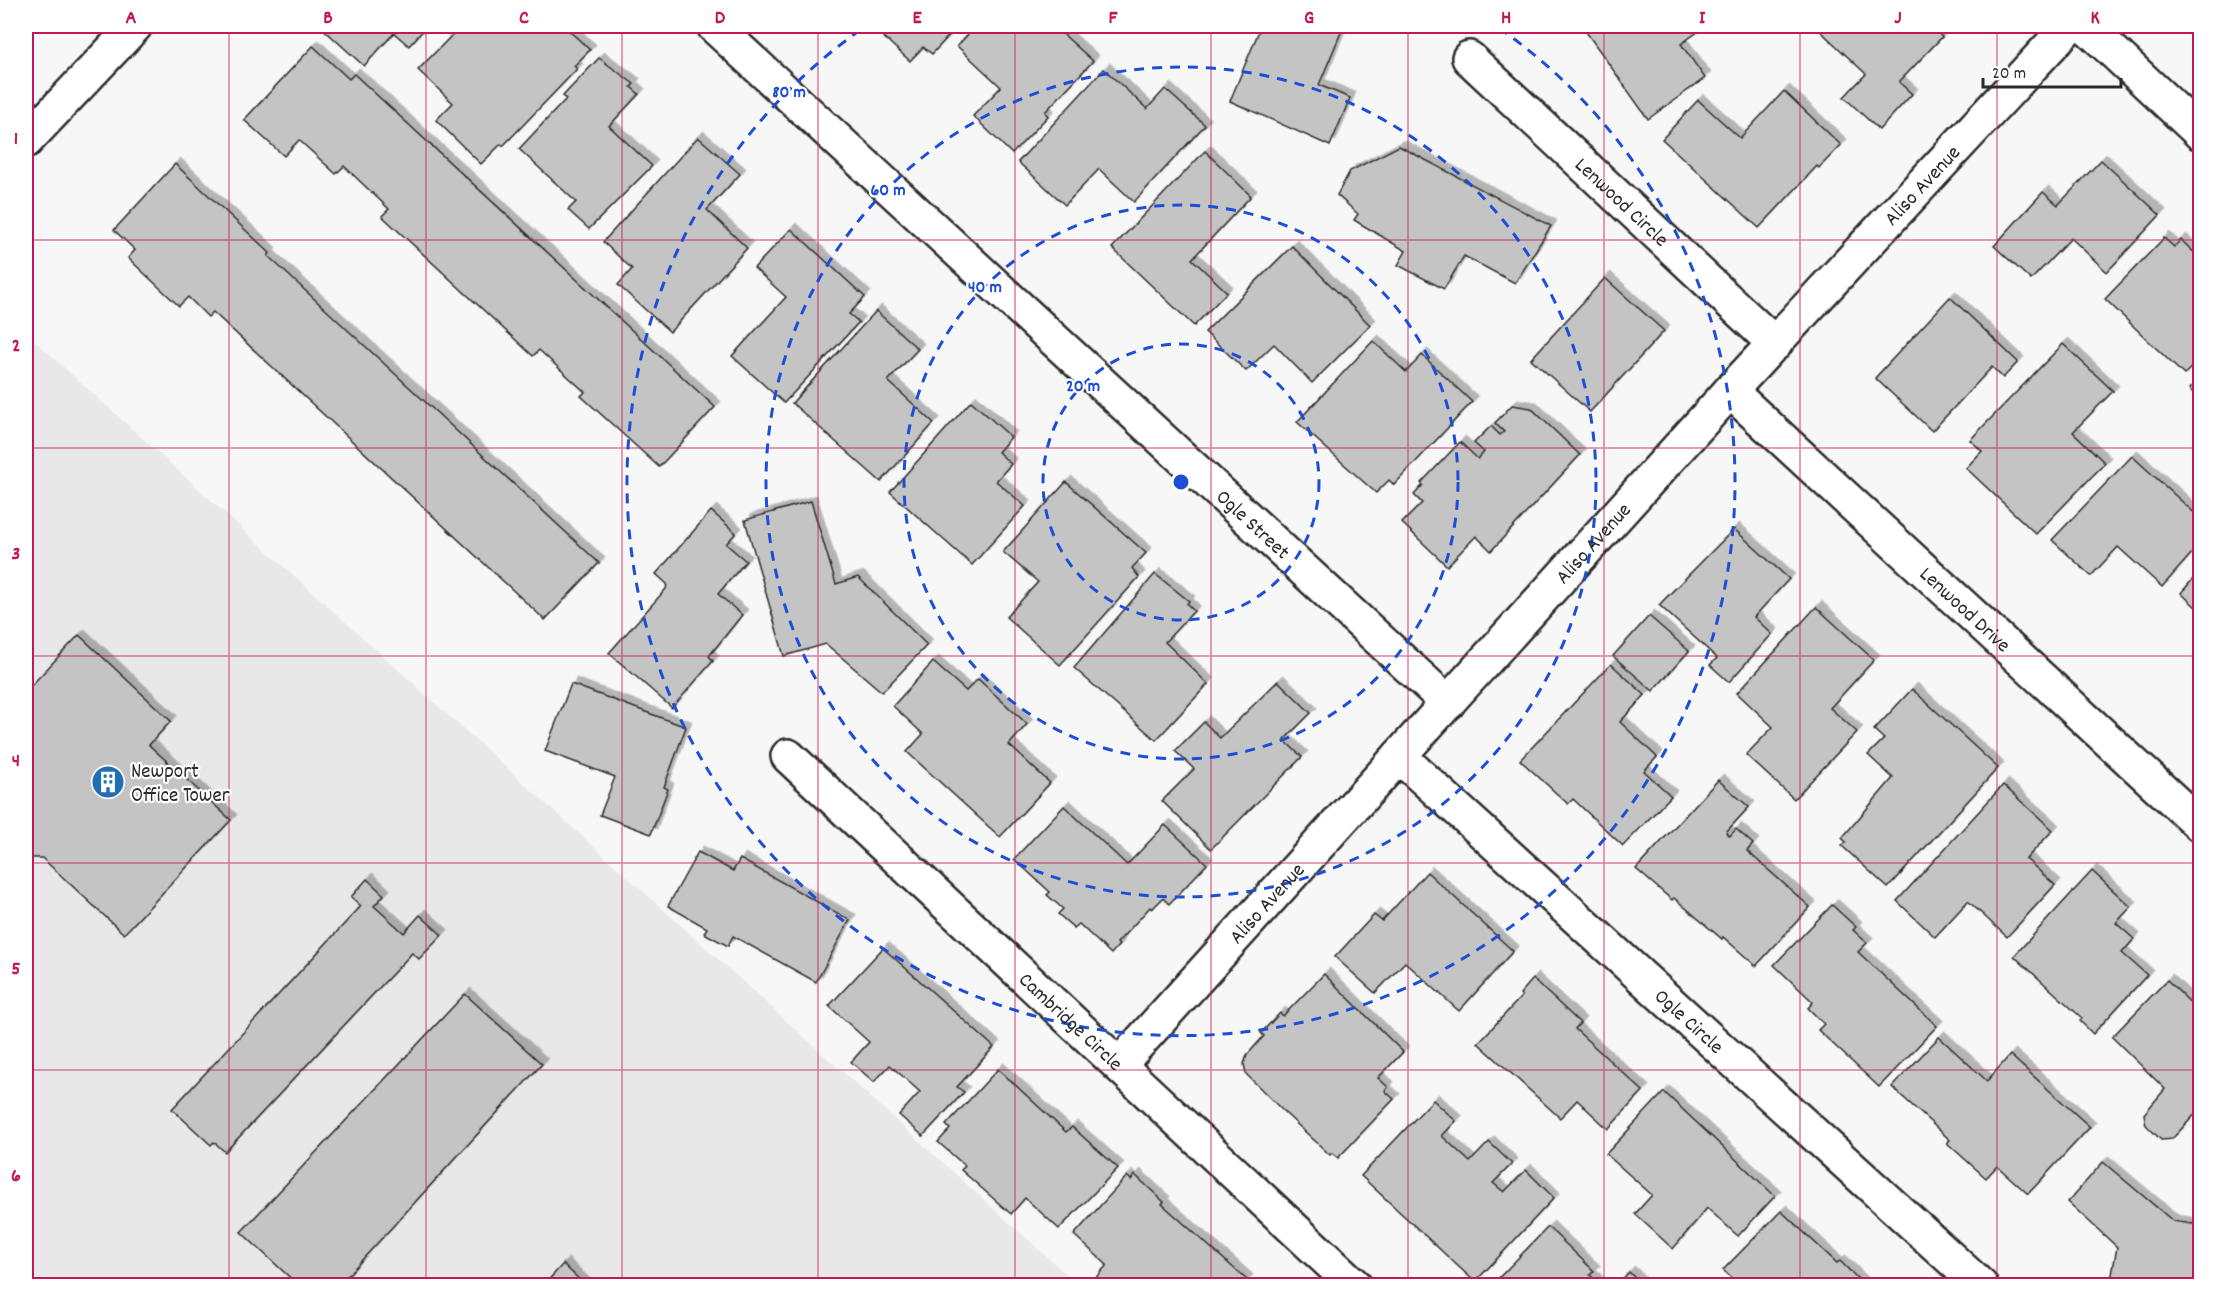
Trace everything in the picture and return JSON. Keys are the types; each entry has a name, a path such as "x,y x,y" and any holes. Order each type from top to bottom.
{"street":[{"path":"26,141 135,26"},
{"name":"Ogle Street","path":"714,26 1448,703"},
{"name":"Aliso Avenue","path":"1119,1065 1731,391 2069,26"},
{"path":"2086,26 2200,133"},
{"name":"Lenwood Circle","path":"1469,58 1775,344"},
{"name":"Lenwood Drive","path":"1731,391 2200,825"},
{"name":"Cambridge Circle","path":"788,756 1355,1286"},
{"name":"Ogle Circle","path":"1399,756 1981,1286"}],"shaded area":[{"path":"26,333 1078,1285 26,1285"}],"building":[{"path":"320,26 427,26 409,46 394,33 364,66"},
{"path":"461,26 564,26 590,50 574,66 577,69 503,146 501,144 481,164 436,120 453,103 418,70"},
{"path":"871,26 958,26 932,54 923,47 910,61"},
{"path":"976,26 1054,26 1093,61 1045,112 1048,116 1012,154 973,116 1001,87 957,46"},
{"path":"1261,26 1333,26 1342,30 1319,85 1350,98 1330,146 1230,101"},
{"path":"1589,26 1695,26 1699,31 1681,44 1705,78 1648,119 1584,29"},
{"path":"1815,26 1930,26 1942,37 1899,82 1912,94 1879,130 1844,97 1866,74"},
{"path":"313,46 349,79 354,74 715,407 659,467 581,396 585,392 539,350 533,356 382,216 389,209 344,166 336,174 299,140 284,156 244,120"},
{"path":"599,58 634,84 631,87 639,94 609,126 652,166 589,229 568,210 576,202 519,149 566,99 563,96"},
{"path":"1104,69 1147,109 1165,89 1205,125 1134,202 1099,169 1065,205 1018,162"},
{"path":"1784,91 1841,145 1819,168 1817,166 1759,228 1662,139 1698,100 1740,138"},
{"path":"698,137 740,174 707,210 747,248 670,332 618,285 632,269 603,242"},
{"path":"1399,146 1551,226 1515,283 1464,256 1444,289 1398,265 1406,251 1354,220 1358,214 1337,195 1350,171"},
{"path":"1205,151 1251,196 1192,259 1227,292 1194,326 1112,248"},
{"path":"2101,160 2160,215 2107,272 2071,238 2031,280 1994,246 2043,192 2058,205"},
{"path":"175,164 270,253 268,256 599,563 545,620 213,312 208,317 188,297 179,306 128,258 135,250 114,230"},
{"path":"791,229 865,297 849,314 859,322 784,403 732,356 786,297 754,268"},
{"path":"2164,238 2174,247 2181,240 2200,258 2200,358 2184,375 2105,299"},
{"path":"1292,246 1370,325 1312,383 1274,344 1246,371 1205,332"},
{"path":"1605,278 1664,331 1590,412 1531,359"},
{"path":"1950,297 2018,362 2003,378 1992,367 1932,431 1875,378"},
{"path":"876,311 918,349 888,381 934,423 881,482 792,403"},
{"path":"1373,341 1406,372 1422,355 1472,402 1394,485 1389,480 1376,493 1297,422"},
{"path":"2063,344 2113,391 2073,432 2105,463 2036,534 1966,468 1982,451 1970,440"},
{"path":"2200,377 2200,399 2189,389"},
{"path":"971,401 1011,437 998,452 1011,464 996,481 1025,506 972,565 890,492"},
{"path":"1512,405 1531,408 1580,455 1491,551 1476,536 1447,566 1402,523 1422,503 1414,495 1423,485 1421,483 1460,442 1478,459 1484,452 1474,443 1491,426 1500,435 1504,432 1495,423"},
{"path":"2132,456 2200,518 2200,544 2162,587 2118,547 2091,576 2052,540"},
{"path":"1066,482 1146,553 1132,568 1139,577 1060,665 1006,617 1038,582 1003,552"},
{"path":"811,501 836,584 858,577 927,645 882,692 826,644 784,656 745,520"},
{"path":"711,511 736,533 726,544 746,561 718,594 742,615 709,656 713,661 672,708 609,653 666,589 667,584 656,574"},
{"path":"1734,529 1789,579 1754,617 1772,634 1729,682 1710,665 1717,658 1659,605"},
{"path":"2200,571 2200,611 2181,593"},
{"path":"1155,574 1189,601 1187,604 1194,611 1165,642 1208,684 1156,740 1074,668"},
{"path":"1816,607 1874,660 1830,708 1857,732 1794,799 1746,755 1773,727 1737,693"},
{"path":"1649,616 1689,651 1653,691 1613,656"},
{"name":"Newport Office Tower","path":"79,635 171,721 149,745 231,820 124,934 42,858 26,858 26,691"},
{"path":"933,662 966,691 978,679 1027,724 1009,745 1050,783 1000,837 907,752 923,734 893,706"},
{"path":"1611,664 1645,695 1620,722 1657,757 1644,771 1671,796 1623,846 1573,799 1568,804 1520,760"},
{"path":"1278,681 1311,713 1284,740 1302,757 1211,849 1162,801 1194,769 1175,751 1204,722 1220,738"},
{"path":"571,684 686,727 664,787 668,789 651,834 600,815 615,777 545,751"},
{"path":"1912,689 1998,768 1888,888 1842,846 1846,842 1842,838 1893,778 1868,755 1884,739 1874,730"},
{"path":"1718,780 1749,807 1726,832 1730,836 1736,829 1753,844 1747,851 1810,907 1756,966 1723,937 1722,939 1674,898 1672,900 1636,869"},
{"path":"2003,785 2053,830 2026,859 2055,885 2007,937 1968,901 1935,937 1897,901"},
{"path":"1064,806 1127,865 1165,825 1207,864 1169,904 1163,898 1152,909 1150,907 1117,943 1119,945 1111,954 1079,924 1074,928 1058,914 1063,909 1047,895 1050,892 1014,859"},
{"path":"698,852 733,871 740,859 850,920 816,982 733,936 728,946 704,933 707,928 668,906"},
{"path":"2092,871 2131,907 2116,923 2134,939 2122,953 2147,975 2093,1034 2080,1021 2082,1018 2014,956"},
{"path":"1427,872 1513,951 1459,1011 1405,962 1375,993 1335,957 1374,915 1382,921"},
{"path":"367,879 384,895 374,906 404,933 420,915 442,935 419,959 412,953 225,1152 214,1142 211,1145 172,1109 361,906 351,897"},
{"path":"1832,905 1856,927 1853,930 1867,943 1858,952 1937,1026 1879,1087 1818,1030 1824,1024 1808,1008 1813,1002 1774,965"},
{"path":"883,948 994,1047 957,1087 964,1092 923,1136 899,1115 920,1092 890,1065 874,1082 851,1062 869,1042 829,1006"},
{"path":"1324,974 1403,1052 1378,1078 1388,1087 1385,1091 1394,1099 1338,1158 1332,1153 1330,1155 1246,1074 1244,1064 1247,1055 1264,1036 1261,1033 1280,1013 1283,1016"},
{"path":"1533,979 1580,1023 1575,1029 1643,1091 1608,1129 1577,1100 1560,1118 1478,1043 1522,996 1520,994"},
{"path":"2167,980 2200,1012 2200,1109 2172,1139 2161,1140 2146,1125 2144,1114 2165,1089 2112,1037"},
{"path":"465,994 542,1064 338,1286 299,1286 241,1232"},
{"path":"1939,1037 1987,1081 2010,1055 2090,1127 2028,1194 1997,1166 1986,1178 1947,1143 1950,1140 1892,1087"},
{"path":"998,1069 1066,1132 1072,1127 1118,1168 1059,1229 1025,1198 1011,1214 961,1170 965,1166 938,1142 950,1129 946,1125"},
{"path":"1664,1092 1775,1196 1738,1236 1707,1208 1673,1249 1635,1214 1652,1195 1606,1154"},
{"path":"1433,1100 1456,1121 1442,1136 1470,1162 1489,1142 1512,1164 1493,1183 1504,1192 1526,1170 1554,1198 1475,1282 1361,1176"},
{"path":"2103,1162 2173,1221 2200,1225 2200,1286 2138,1286 2111,1280 2117,1247 2068,1202"},
{"path":"1135,1175 1164,1202 1162,1204 1247,1280 1242,1286 1093,1286 1091,1283 1107,1265 1074,1235 1127,1176 1131,1180"},
{"path":"1781,1211 1837,1263 1840,1261 1865,1286 1739,1286 1723,1270"},
{"path":"1548,1227 1594,1271 1590,1275 1601,1286 1491,1286"},
{"path":"563,1264 586,1286 543,1286"},
{"path":"1629,1272 1643,1286 1616,1286"}],"place":[{"name":"Newport Office Tower","path":"108,782"}]}
